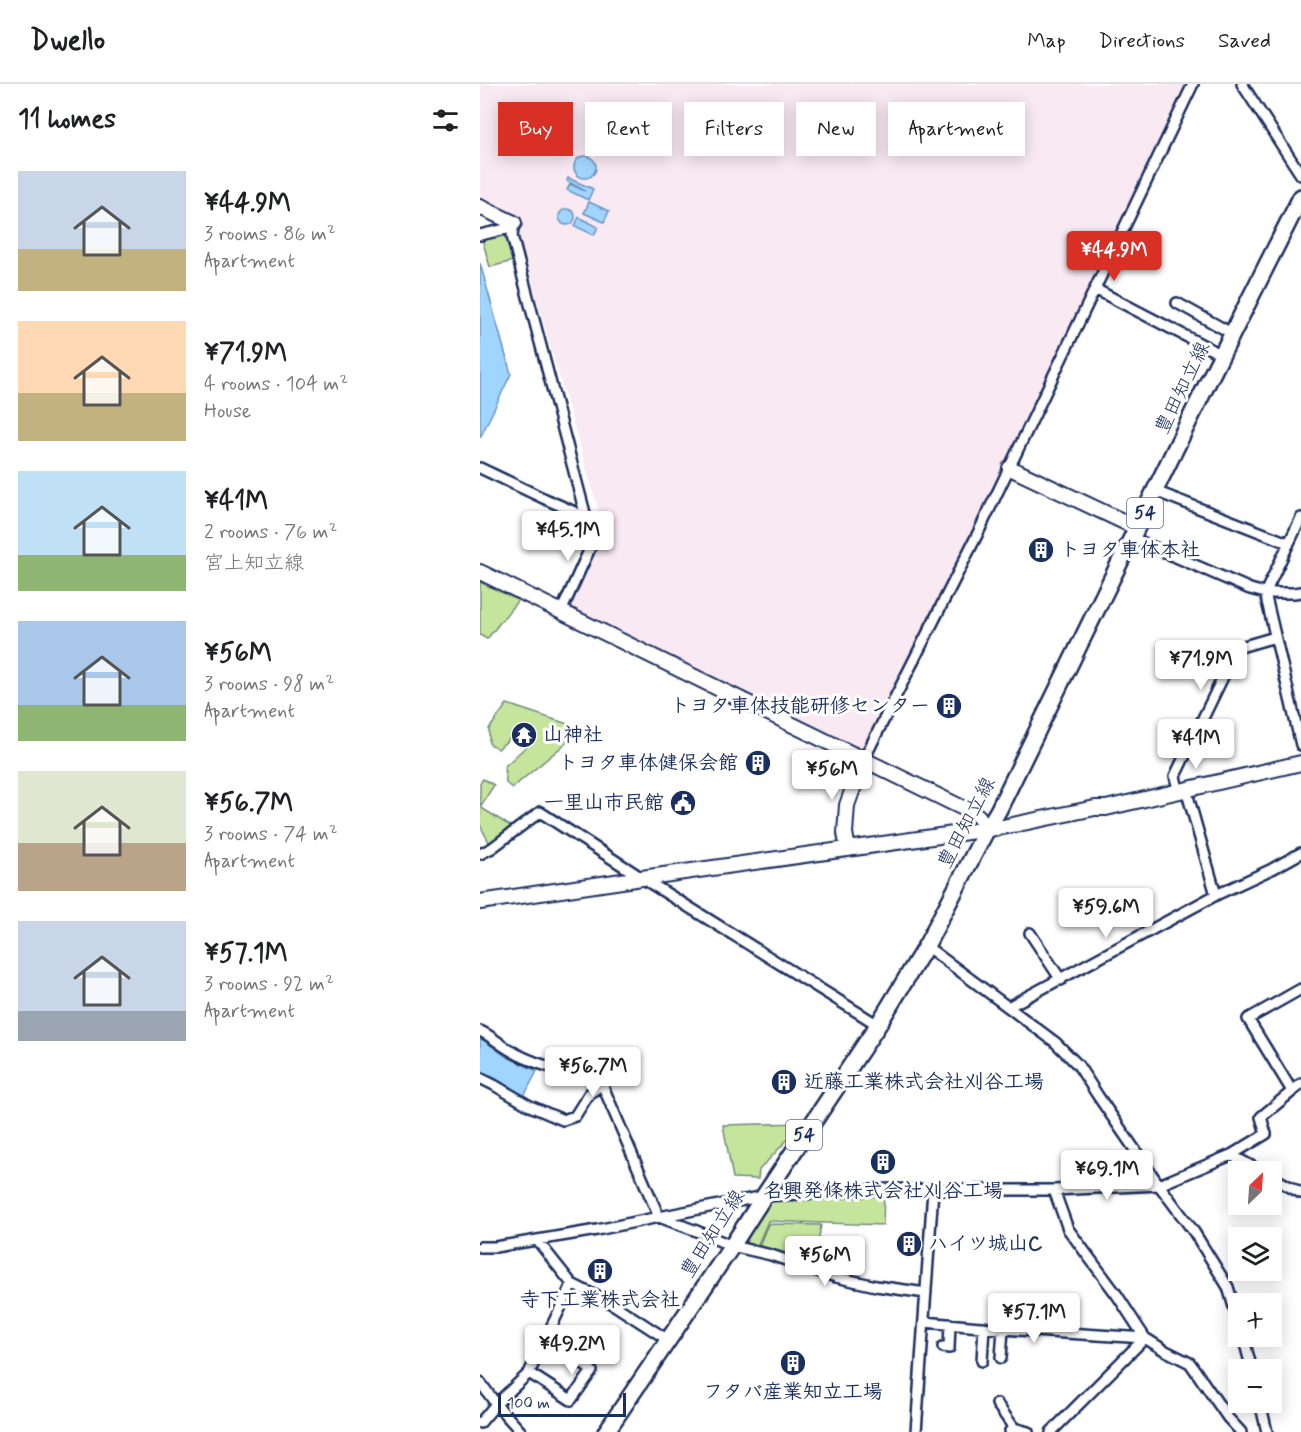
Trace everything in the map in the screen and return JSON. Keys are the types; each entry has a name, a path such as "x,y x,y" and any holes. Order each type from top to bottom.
{"main road":[{"name":"豊田知立線","path":"606,1432 878,1025 926,946 998,811 1301,197"}],"street":[{"path":"848,849 847,805 864,759 957,577 1193,84"},
{"path":"1242,84 1301,175"},
{"path":"480,207 514,223"},
{"path":"480,235 506,229 514,223"},
{"path":"514,223 512,236 586,517"},
{"path":"1095,289 1222,356"},
{"path":"1177,303 1233,334"},
{"path":"480,468 601,524 561,612"},
{"path":"1010,468 1124,523 1134,533 1250,589 1265,593 1301,592"},
{"path":"1155,492 1288,543"},
{"path":"1301,518 1265,593 1301,746"},
{"path":"480,572 971,812 978,816 987,829"},
{"path":"1216,894 1182,787 1175,776 1237,648 1275,637"},
{"path":"1182,787 1301,755"},
{"path":"480,902 1003,827 1095,808 1104,803 1301,763"},
{"path":"480,854 492,848 540,812 878,1025"},
{"path":"1008,1007 1216,894 1272,869 1301,853"},
{"path":"1030,933 1061,980"},
{"path":"926,946 1055,1042 1078,1065 1159,1185 1194,1232 1230,1293"},
{"path":"1292,1091 1248,1019 1301,989"},
{"path":"480,1031 509,1050 543,1066 571,1073 594,1075 602,1084 659,1216 732,1246 771,1255 836,1276 876,1286 926,1293"},
{"path":"480,1078 530,1106 563,1120 575,1116 589,1094 602,1084"},
{"path":"480,1247 495,1247 597,1230 764,1196 890,1189 1054,1190 1159,1185 1231,1155 1266,1134 1261,1118 1301,1084"},
{"path":"1231,1155 1242,1161"},
{"path":"1282,1183 1301,1193"},
{"path":"916,1432 933,1190"},
{"path":"1054,1190 1068,1229 1117,1295 1145,1338 1190,1363 1228,1418 1241,1432"},
{"path":"537,1240 572,1284 614,1305 668,1340"},
{"path":"480,1423 496,1404 529,1373 572,1284"},
{"path":"924,1322 1145,1338"},
{"path":"943,1347 949,1348 950,1324"},
{"path":"982,1361 984,1327"},
{"path":"1001,1358 1003,1329"},
{"path":"529,1373 571,1400 592,1371 547,1337"},
{"path":"1051,1432 1145,1338"},
{"path":"480,1382 521,1432"},
{"path":"997,1404 1011,1430 1028,1432"},
{"path":"1263,1413 1267,1432"}],"shaded area":[{"path":"480,84 1189,84 885,718 866,750 862,751 568,611 605,532 513,219 480,203"}],"green space":[{"path":"506,233 513,261 490,267 482,239"},
{"path":"480,582 518,600 487,639 480,635"},
{"path":"507,704 583,729 512,788 506,783 505,766 532,741 521,728 498,749 489,743 489,729"},
{"path":"483,779 494,785 480,807 480,783"},
{"path":"480,807 515,829 490,844 480,825"},
{"path":"803,1123 759,1170 758,1179 733,1178 723,1125"},
{"path":"884,1195 883,1225 768,1221 756,1249 741,1245 769,1200"},
{"path":"768,1224 821,1225 817,1250 795,1258 758,1248"}],"water":[{"path":"585,156 593,159 595,163 593,175 585,178 577,175 574,167 577,159"},
{"path":"568,178 593,189 588,200 567,190 570,184 585,191 567,181"},
{"path":"589,202 609,211 604,222 584,213"},
{"path":"567,209 575,217 567,225 559,217"},
{"path":"579,217 598,227 594,235 575,226"},
{"path":"480,263 511,374 480,438"},
{"path":"480,1038 507,1057 537,1071 523,1098 480,1074"}],"place":[{"name":"トヨタ車体本社","path":"1041,550"},
{"name":"トヨタ車体技能研修センター","path":"949,706"},
{"name":"山神社","path":"524,735"},
{"name":"トヨタ車体健保会館","path":"758,763"},
{"name":"一里山市民館","path":"683,803"},
{"name":"近藤工業株式会社刈谷工場","path":"784,1082"},
{"name":"名興発條株式会社刈谷工場","path":"883,1162"},
{"name":"ハイツ城山C","path":"909,1244"},
{"name":"寺下工業株式会社","path":"600,1271"},
{"name":"フタバ産業知立工場","path":"793,1363"}]}
